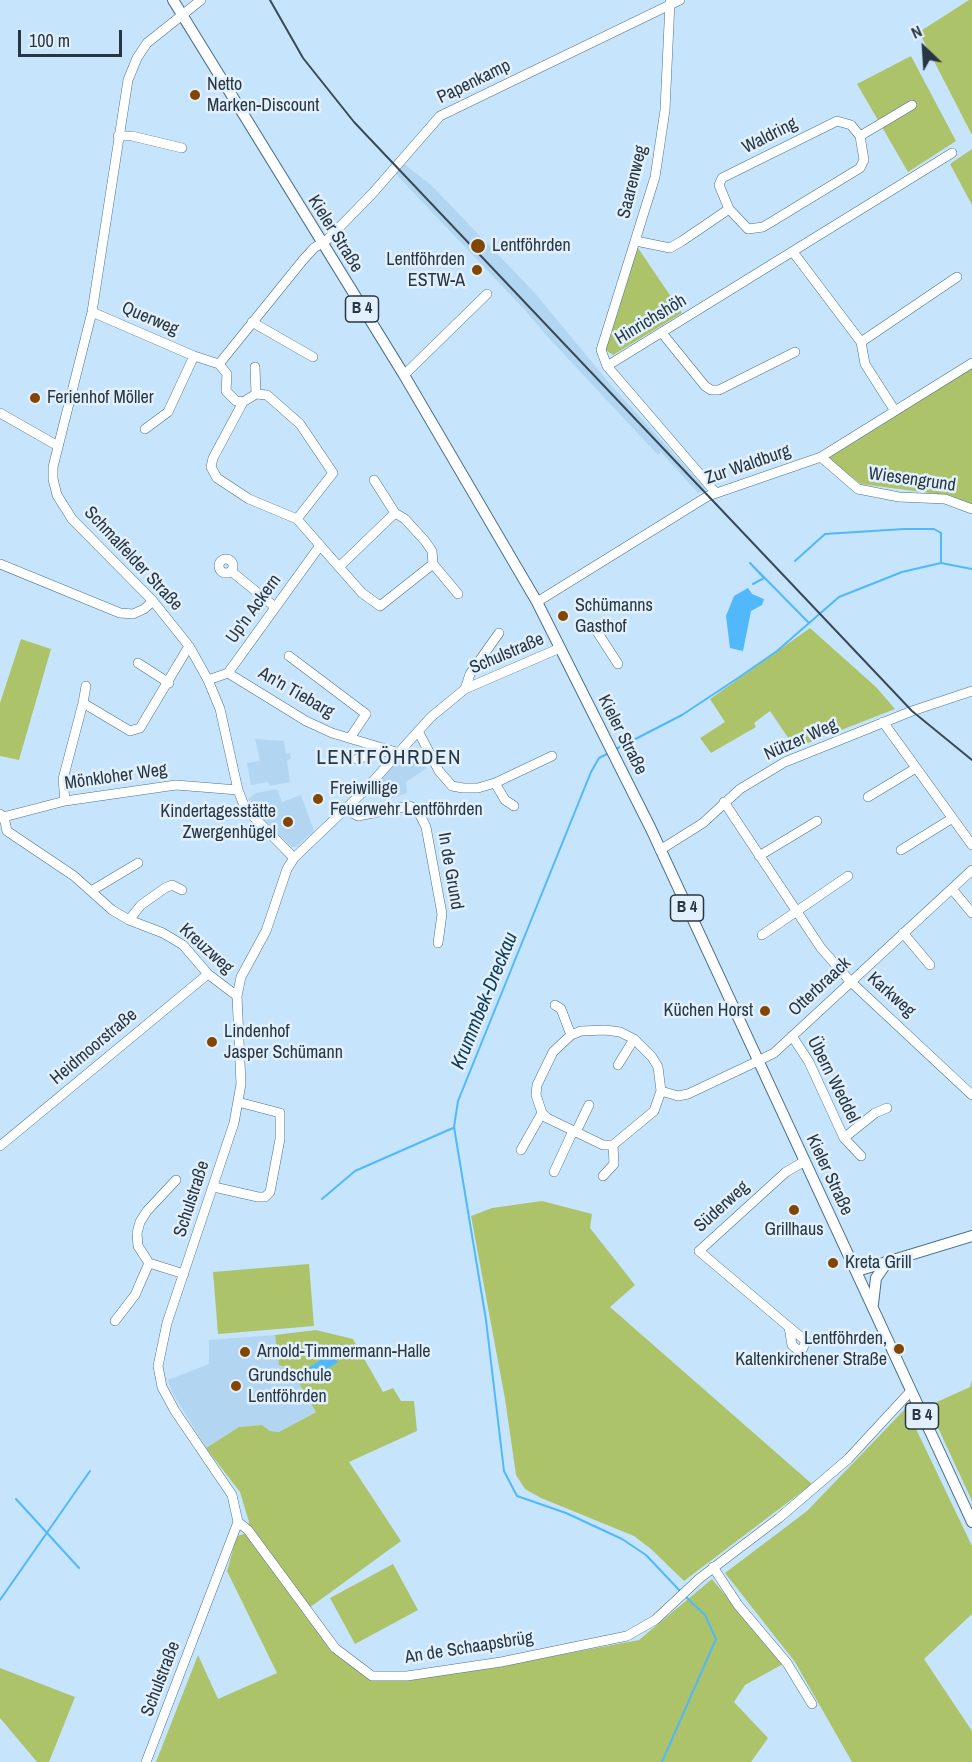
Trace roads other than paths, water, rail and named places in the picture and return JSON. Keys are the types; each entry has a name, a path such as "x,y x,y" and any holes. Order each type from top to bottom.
{"main road":[{"name":"Kieler Straße","path":"173,0 321,244 404,375 537,602 660,850 972,1522"},
{"path":"857,1271 972,1236"},
{"path":"873,1309 872,1297 876,1278 888,1261"}],"street":[{"name":"Schmalfelder Straße","path":"201,0 181,13 147,43 137,58 125,91 92,312 58,446 53,479 64,508 84,533 153,601 189,646 208,680 227,736 238,790 251,816 294,858"},
{"name":"Papenkamp","path":"321,244 372,194 440,116 680,0"},
{"name":"Saarenweg","path":"607,366 601,346 655,177 665,110 670,4"},
{"path":"636,241 670,248 729,209 748,229 763,227 860,168 864,160 860,136 912,105"},
{"name":"Waldring","path":"729,209 719,185 722,178 837,121 851,125 860,136"},
{"path":"117,136 132,136 182,148"},
{"name":"Hinrichshöh","path":"716,493 607,366 952,153"},
{"path":"243,402 236,401 226,391 227,374 219,363 303,260 321,244"},
{"path":"793,252 861,342 865,364 895,411"},
{"path":"861,342 957,277"},
{"path":"404,375 487,294"},
{"name":"Querweg","path":"92,312 194,356 219,363"},
{"path":"252,322 313,357"},
{"path":"662,333 705,386 711,390 719,390 795,352"},
{"name":"Querweg","path":"145,429 168,412 194,356"},
{"name":"Zur Waldburg","path":"537,602 716,493 821,458 850,442 972,363"},
{"path":"255,367 256,394"},
{"path":"297,519 333,473 300,424 287,410 267,395 256,394 243,402 213,459 211,468 217,478 249,499 297,519 319,547 362,592 380,606 433,564"},
{"path":"0,413 58,446"},
{"name":"Wiesengrund","path":"821,458 858,489 899,497 945,499 972,509"},
{"path":"374,480 395,513 405,519 425,541 432,551 433,564 458,594"},
{"path":"339,567 395,513"},
{"name":"Up'n Ackern","path":"228,673 319,547"},
{"path":"0,564 120,614 133,614 144,609 153,601"},
{"path":"231,571 275,608"},
{"path":"596,630 618,664"},
{"name":"Schulstraße","path":"465,689 470,674 499,633"},
{"path":"83,703 130,731 140,728 169,683 189,646"},
{"name":"Schulstraße","path":"146,1762 238,1522 232,1495 175,1411 159,1379 159,1351 234,1123 241,1084 237,996 243,971 266,931 287,869 294,858 346,810 394,752 444,705 465,689 560,648"},
{"name":"An'n Tiebarg","path":"289,656 366,714 350,738"},
{"path":"138,663 169,683"},
{"path":"208,680 228,673"},
{"name":"An'n Tiebarg","path":"228,673 306,721 394,752"},
{"path":"66,801 63,779 86,686"},
{"name":"Nützer Weg","path":"660,850 703,823 724,802 749,783 785,762 884,722 972,691"},
{"path":"884,722 951,819 972,845"},
{"path":"418,731 439,771 452,786 478,788 495,783 552,756"},
{"path":"357,759 394,752"},
{"path":"868,797 916,768"},
{"path":"495,783 505,800 514,806"},
{"name":"Mönkloher Weg","path":"1,816 66,801 176,785 238,790"},
{"name":"Karkweg","path":"724,802 821,948 850,981 972,1095"},
{"name":"In de Grund","path":"346,810 358,816 409,807 417,809 426,827 442,914 438,943"},
{"name":"Kreuzweg","path":"1,816 7,831 59,865 112,910 129,920 164,933 183,945 208,974 237,996"},
{"path":"901,850 951,819"},
{"path":"759,856 817,821"},
{"path":"91,891 138,862"},
{"name":"Otterbraack","path":"661,1091 678,1096 688,1094 774,1053 972,870"},
{"path":"762,935 848,876"},
{"path":"129,920 154,893 172,885 182,890"},
{"path":"952,889 972,914"},
{"path":"903,933 930,965"},
{"name":"Heidmoorstraße","path":"0,1146 208,974"},
{"path":"555,1005 561,1009 572,1035"},
{"path":"605,1030 620,1032 634,1039 652,1057 658,1067 661,1091 654,1111 613,1145 603,1145 542,1113 536,1095 537,1085 553,1052 572,1035 581,1031 605,1030"},
{"name":"Übern Weddel","path":"792,1036 809,1062 844,1138 861,1156"},
{"path":"618,1065 634,1039"},
{"path":"214,1187 258,1197 265,1197 270,1192 280,1139 280,1113 238,1102"},
{"path":"554,1172 589,1105"},
{"name":"Übern Weddel","path":"844,1138 875,1113 887,1108"},
{"path":"521,1150 542,1113"},
{"path":"603,1176 614,1164 613,1145"},
{"name":"Süderweg","path":"789,1327 699,1251 786,1172 804,1161"},
{"path":"176,1180 147,1211 140,1222 137,1233 138,1246 149,1263 184,1274"},
{"path":"115,1321 135,1295 149,1263"},
{"name":"An de Schaapsbrüg","path":"238,1522 248,1530 335,1648 372,1676 407,1676 501,1662 627,1636 655,1620 713,1567 779,1518 848,1459 910,1392"},
{"path":"713,1567 738,1605 787,1664 812,1704"}],"water":[{"path":"748,588 752,594 764,599 762,605 751,611 743,651 730,648 726,616 734,596"},
{"path":"332,1352 338,1362 310,1380 304,1371"}],"waterway":[{"path":"795,561 825,534 934,529 941,533 941,563"},
{"path":"753,584 764,578 750,563 809,623"},
{"name":"Krummbek-Dreckau","path":"614,750 682,715 738,678 777,651 839,597 902,572 941,563 972,569"},
{"name":"Krummbek-Dreckau","path":"609,753 599,758 591,772 458,1101 454,1127 486,1320 504,1471 517,1496 566,1513 622,1539 646,1555 681,1592"},
{"path":"322,1199 355,1171 453,1128"},
{"path":"0,1600 90,1471"},
{"path":"16,1499 79,1568"},
{"name":"Krummbek-Dreckau","path":"662,1762 716,1639 705,1615 685,1596"}],"railway":[{"path":"270,0 303,58 354,122 912,711 972,760"}],"place":[{"name":"Netto Marken-Discount","path":"195,95"},
{"name":"Lentföhrden","path":"478,246"},
{"name":"Lentföhrden ESTW-A","path":"477,270"},
{"name":"Ferienhof Möller","path":"35,398"},
{"name":"Schümanns Gasthof","path":"563,616"},
{"name":"Freiwillige Feuerwehr Lentföhrden","path":"318,799"},
{"name":"Kindertagesstätte Zwergenhügel","path":"288,822"},
{"name":"Küchen Horst","path":"765,1011"},
{"name":"Lindenhof Jasper Schümann","path":"212,1042"},
{"name":"Grillhaus","path":"794,1210"},
{"name":"Kreta Grill","path":"833,1263"},
{"name":"Lentföhrden, Kaltenkirchener Straße","path":"899,1349"},
{"name":"Arnold-Timmermann-Halle","path":"245,1352"},
{"name":"Grundschule Lentföhrden","path":"236,1386"}],"district":[{"name":"LENTFÖHRDEN","path":"389,758"}]}
